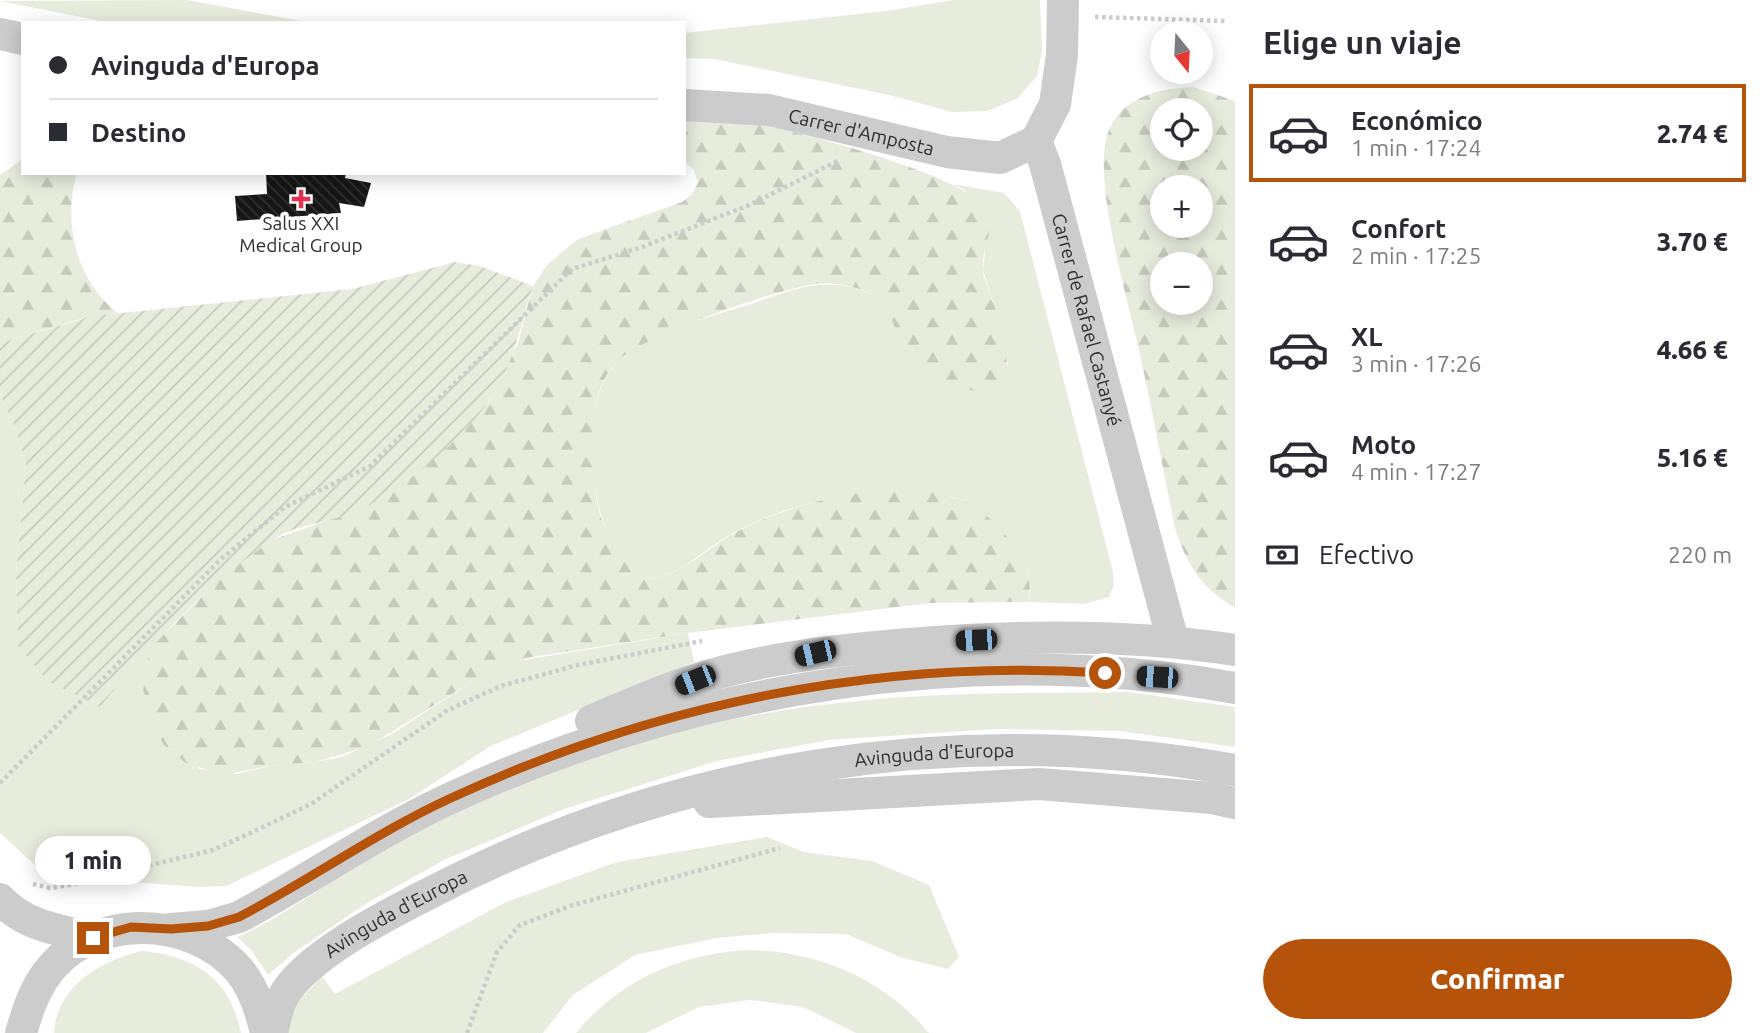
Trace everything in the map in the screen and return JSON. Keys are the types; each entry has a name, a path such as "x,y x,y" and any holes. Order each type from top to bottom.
{"street":[{"path":"1036,141 1055,104 1062,55 1063,7"},
{"path":"0,34 21,39"},
{"name":"Carrer d'Amposta","path":"686,105 769,110 947,152 1000,158 1036,141"},
{"name":"Carrer de Rafael Castanyé","path":"1036,141 1045,164 1173,641"},
{"path":"22,1033 29,1004 44,977 66,954 93,938 131,927 171,929 208,926 239,917 605,715 695,680 815,653 949,641 1055,637 1173,641 1235,650"},
{"path":"451,798 623,730 792,689 929,673 1079,671 1182,679 1235,688"},
{"name":"Avinguda d'Europa","path":"272,1033 282,998 297,977 320,957 404,906 473,870 543,840 638,806 783,769 932,751 1057,751 1170,758 1235,770"},
{"name":"Avinguda d'Europa","path":"638,806 1039,784 1212,798 1235,803"},
{"path":"0,899 22,918 44,927 93,938"},
{"path":"171,929 207,943 239,970 260,1006 266,1033"}],"path":[{"path":"1063,7 1106,18 1225,21"},
{"path":"0,783 221,559 285,507 370,466 572,269 642,247 747,206 884,137"},
{"path":"467,1033 497,952 520,925 570,906 780,848"}],"green space":[{"path":"187,0 301,21 101,21 0,1"},
{"path":"953,0 1040,0 1042,51 1037,76 1018,98 988,111 952,112 889,95 714,59 686,58 686,33 886,11"},
{"path":"1194,87 1235,101 1235,608 1204,584 1190,564 1175,528 1107,206 1104,151 1115,118 1144,96 1169,89"},
{"path":"686,119 737,120 870,154 944,181 971,195 986,208 989,215 990,231 983,273 1005,341 1006,367 997,391 983,392 956,386 933,372 912,353 883,306 870,294 833,284 815,284 772,295 714,314 658,337 621,358 606,377 597,398 593,434 597,504 608,532 617,546 644,579 657,577 682,568 738,531 791,509 855,494 888,490 920,491 949,496 974,506 998,527 1023,561 1029,581 1029,602 930,603 688,633 526,658 473,681 369,746 315,762 275,765 223,775 186,763 164,745 157,733 143,690 150,648 228,571 272,540 365,507 426,465 490,400 518,343 533,286 547,265 578,239 682,202 692,194 698,182 693,169 686,163"},
{"path":"21,160 21,175 77,175 71,211 76,249 92,285 118,313 81,319 0,343 0,175"},
{"path":"953,184 1004,193 1020,211 1113,572 1114,585 1109,597 1084,604 1029,602 1027,570 1011,545 964,501 928,493 876,493 800,506 751,524 668,574 644,579 619,552 606,528 598,505 591,451 592,424 598,398 607,376 633,348 681,326 778,294 809,286 839,285 854,288 876,298 886,309 903,341 1008,365 1004,339 983,270 989,218 965,190"},
{"path":"455,262 480,266 533,286 504,374 487,403 458,438 384,497 355,512 282,535 223,577 180,618 100,707 48,681 18,646 16,574 26,463 14,425 0,394 0,343 93,316 352,289"},
{"path":"0,394 14,425 26,463 16,574 18,646 100,707 150,648 143,690 199,769 237,774 275,765 342,757 392,734 473,681 511,662 688,633 694,662 491,746 409,799 226,886 199,887 63,877 36,866 0,833"},
{"path":"1128,692 1235,707 1235,747 1120,731 996,729 829,740 717,761 564,809 444,860 367,903 292,954 268,975 252,951 237,937 294,906 386,848 465,809 579,762 670,734 764,713 858,701 959,694"},
{"path":"767,837 804,852 872,861 929,885 959,957 948,969 900,957 846,934 774,933 716,938 635,955 573,995 543,1033 287,1033 298,1002 322,976 335,994 506,902 617,862"},
{"path":"748,950 799,956 848,972 892,997 929,1033 856,1033 803,1007 750,1000 699,1007 646,1033 576,1033 611,999 653,973 699,957"},
{"path":"142,951 178,958 207,973 219,984 228,998 241,1033 54,1033 63,1001 72,989 111,961"}],"building":[{"name":"Salus XXI Medical Group","path":"266,175 346,175 345,178 371,183 364,207 339,203 341,213 237,221 235,196 267,194"}],"place":[{"name":"Salus XXI Medical Group","path":"301,199"}],"route":[{"path":"93,938 131,927 171,929 208,926 239,917 357,848 451,798 623,730 792,689 929,673 1105,673"}]}
